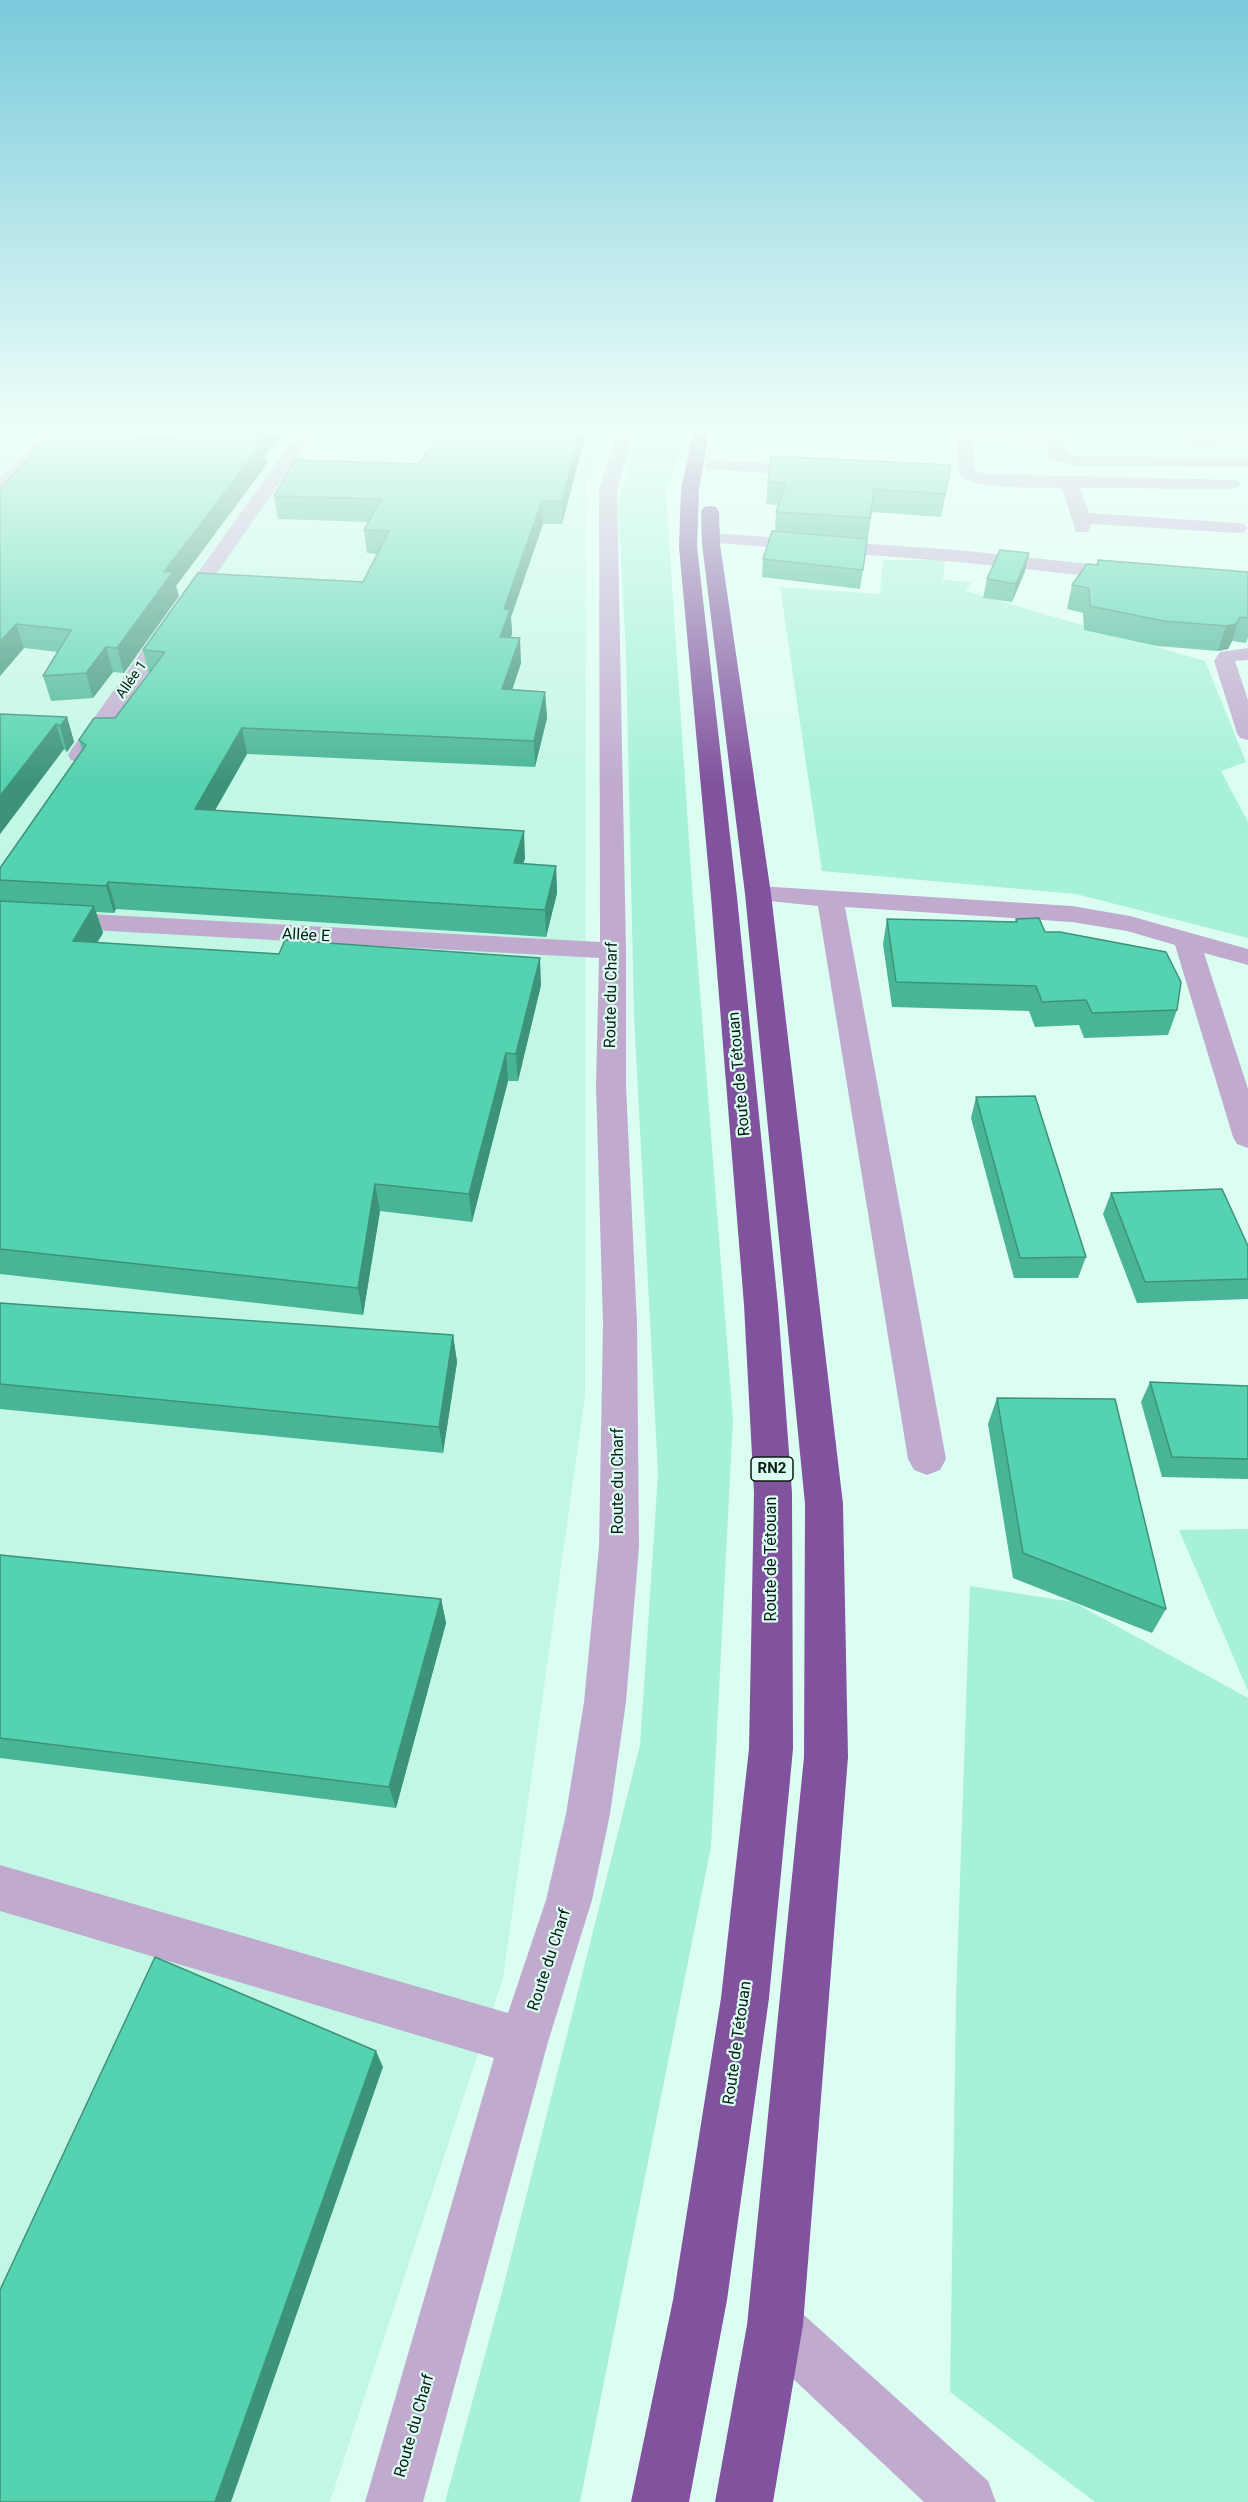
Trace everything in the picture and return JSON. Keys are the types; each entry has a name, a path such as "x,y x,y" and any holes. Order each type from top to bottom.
{"highway":[{"name":"Route de Tétouan","path":"660,2502 700,2300 745,1998 771,1749 773,1493 761,1305 724,897 688,550"},
{"path":"712,550 758,894 824,1504 826,1757 775,2325 744,2502"}],"street":[{"name":"Allée 1","path":"69,771 224,550"},
{"name":"Route du Charf","path":"394,2502 524,2042 569,1900 588,1814 605,1702 618,1558 620,1323 611,1086 613,951 609,550"},
{"path":"870,550 968,557 1143,576"},
{"path":"1248,654 1227,656 1224,662 1248,733"},
{"path":"758,894 1072,914 1130,924 1248,957"},
{"path":"830,898 927,1459"},
{"name":"Allée E","path":"0,917 613,951"},
{"path":"1186,938 1248,1137"},
{"path":"0,1888 524,2042"},
{"path":"775,2325 967,2502"}],"shaded area":[{"path":"0,550 586,550 585,1397 503,1978 330,2502 0,2502"},
{"path":"620,550 670,550 693,900 733,1419 711,1847 580,2502 445,2502 502,2292 640,1745 658,1474 634,1016 626,653"},
{"path":"883,560 945,560 943,580 971,582 966,591 1205,661 1246,762 1221,771 1248,822 1248,938 1076,894 822,871 780,587 880,594"},
{"path":"1248,1529 1248,1691 1179,1530"},
{"path":"970,1586 1073,1602 1248,1698 1248,2502 1095,2502 950,2392 956,1998"}],"building":[{"path":"0,550 181,550 164,572 173,572 117,648 106,647 86,673 43,676 71,630 16,624 0,642"},
{"path":"379,550 525,550 504,609 510,610 500,637 520,638 502,689 545,692 534,741 242,728 195,809 524,831 514,863 556,866 545,910 108,882 106,886 0,880 0,868 86,745 79,740 94,718 115,718 165,652 143,650 198,573 363,582"},
{"path":"766,550 866,550 863,570 763,559"},
{"path":"1000,550 1029,553 1016,584 987,579"},
{"path":"1098,560 1248,572 1248,618 1240,617 1236,624 1226,626 1164,621 1090,606 1089,588 1072,585 1087,564 1098,565"},
{"path":"0,714 67,717 60,726 56,724 0,796"},
{"path":"0,901 94,906 73,941 279,954 285,940 540,958 516,1054 506,1053 469,1194 375,1184 358,1288 0,1249"},
{"path":"1039,918 1045,932 1060,932 1166,952 1181,982 1177,1010 1092,1013 1086,1000 1042,1002 1036,986 896,982 887,919 1017,922 1016,919"},
{"path":"1035,1096 1086,1257 1020,1258 976,1097"},
{"path":"1222,1189 1248,1246 1248,1279 1145,1282 1111,1193"},
{"path":"0,1303 453,1335 439,1427 0,1384"},
{"path":"1150,1382 1248,1386 1248,1459 1172,1457"},
{"path":"997,1398 1115,1399 1166,1609 1023,1553"},
{"path":"0,1555 441,1599 389,1787 0,1738"},
{"path":"155,1957 376,2051 215,2502 0,2502 0,2290"}]}
